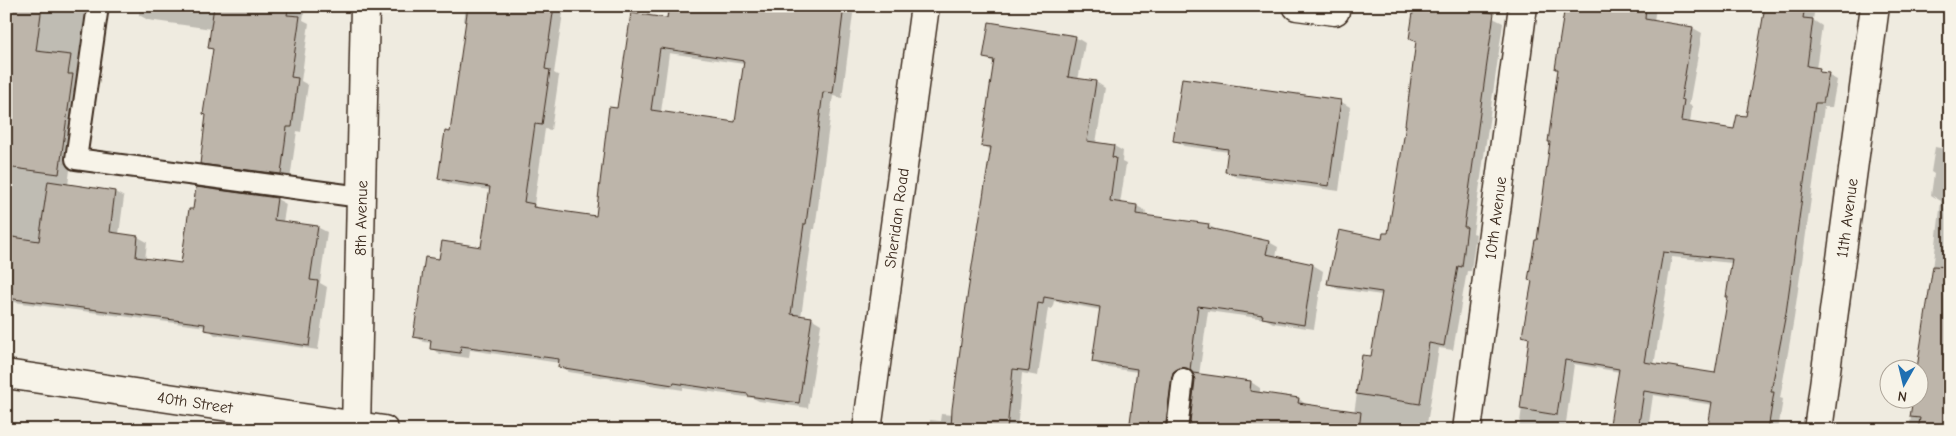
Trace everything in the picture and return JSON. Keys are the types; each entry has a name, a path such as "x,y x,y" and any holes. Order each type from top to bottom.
{"street":[{"name":"8th Avenue","path":"356,428 365,6"},
{"name":"Sheridan Road","path":"867,430 925,6"},
{"path":"1297,6 1334,11"},
{"name":"10th Avenue","path":"1467,430 1523,6"},
{"name":"11th Avenue","path":"1818,430 1875,6"},
{"name":"40th Street","path":"6,374 356,428 384,430"}],"lane":[{"path":"98,6 76,159 361,197"},
{"path":"1177,430 1183,379"}],"building":[{"path":"6,6 42,6 36,51 71,55 68,74 73,74 59,174 6,167"},
{"path":"214,6 260,6 288,10 287,15 300,16 291,77 298,78 292,127 287,127 281,174 200,164 206,115 203,114 213,49 208,48"},
{"path":"468,6 554,6 545,69 550,70 542,125 535,124 524,202 534,204 533,207 596,216 609,107 617,108 631,13 667,18 669,6 844,6 833,93 823,92 806,224 804,224 791,314 812,317 799,403 558,367 559,359 461,346 460,353 430,349 431,340 413,337 425,257 439,259 442,241 481,247 490,187 438,179 445,131 450,132","holes":["660,48 744,61 735,122 651,110"]},
{"path":"1414,6 1443,6 1494,13 1464,227 1467,227 1462,267 1458,266 1444,346 1429,343 1420,404 1356,394 1362,355 1371,356 1382,292 1327,284 1339,230 1382,239 1383,233 1388,233 1406,125 1416,41 1409,39"},
{"path":"1565,6 1646,6 1645,19 1693,27 1681,99 1684,100 1681,121 1734,129 1737,115 1746,116 1765,6 1805,6 1803,18 1813,19 1807,66 1820,68 1819,72 1829,73 1823,103 1815,103 1786,313 1771,392 1774,392 1768,430 1730,430 1708,427 1712,402 1644,391 1638,430 1609,430 1619,369 1565,360 1557,415 1520,409 1529,338 1522,336 1532,281 1528,280 1535,240 1537,240 1550,142 1548,142 1558,69 1555,69","holes":["1663,252 1732,259 1726,297 1728,297 1715,373 1644,362"]},
{"path":"989,22 1076,36 1068,77 1096,81 1087,141 1114,145 1112,157 1116,158 1110,201 1137,205 1136,214 1209,224 1208,228 1269,241 1266,254 1313,264 1304,325 1262,318 1263,315 1198,306 1190,370 1179,368 1173,372 1165,430 1129,430 1137,369 1092,362 1100,307 1044,297 1043,304 1038,303 1029,371 1013,369 1007,430 951,430 952,409 968,291 991,147 981,146 994,60 983,58"},
{"path":"1182,78 1341,100 1329,186 1225,172 1228,149 1173,141"},
{"path":"48,181 115,191 110,232 138,236 136,257 181,263 189,209 193,209 196,187 277,198 274,220 318,226 310,280 318,281 309,346 204,330 205,324 6,298 6,236 39,241"},
{"path":"1933,266 1950,267 1950,430 1918,430 1920,418 1910,417 1911,408 1928,408 1928,358 1919,358"},
{"path":"1193,373 1251,381 1250,391 1299,398 1298,403 1361,412 1359,430 1189,430 1195,380"}]}
